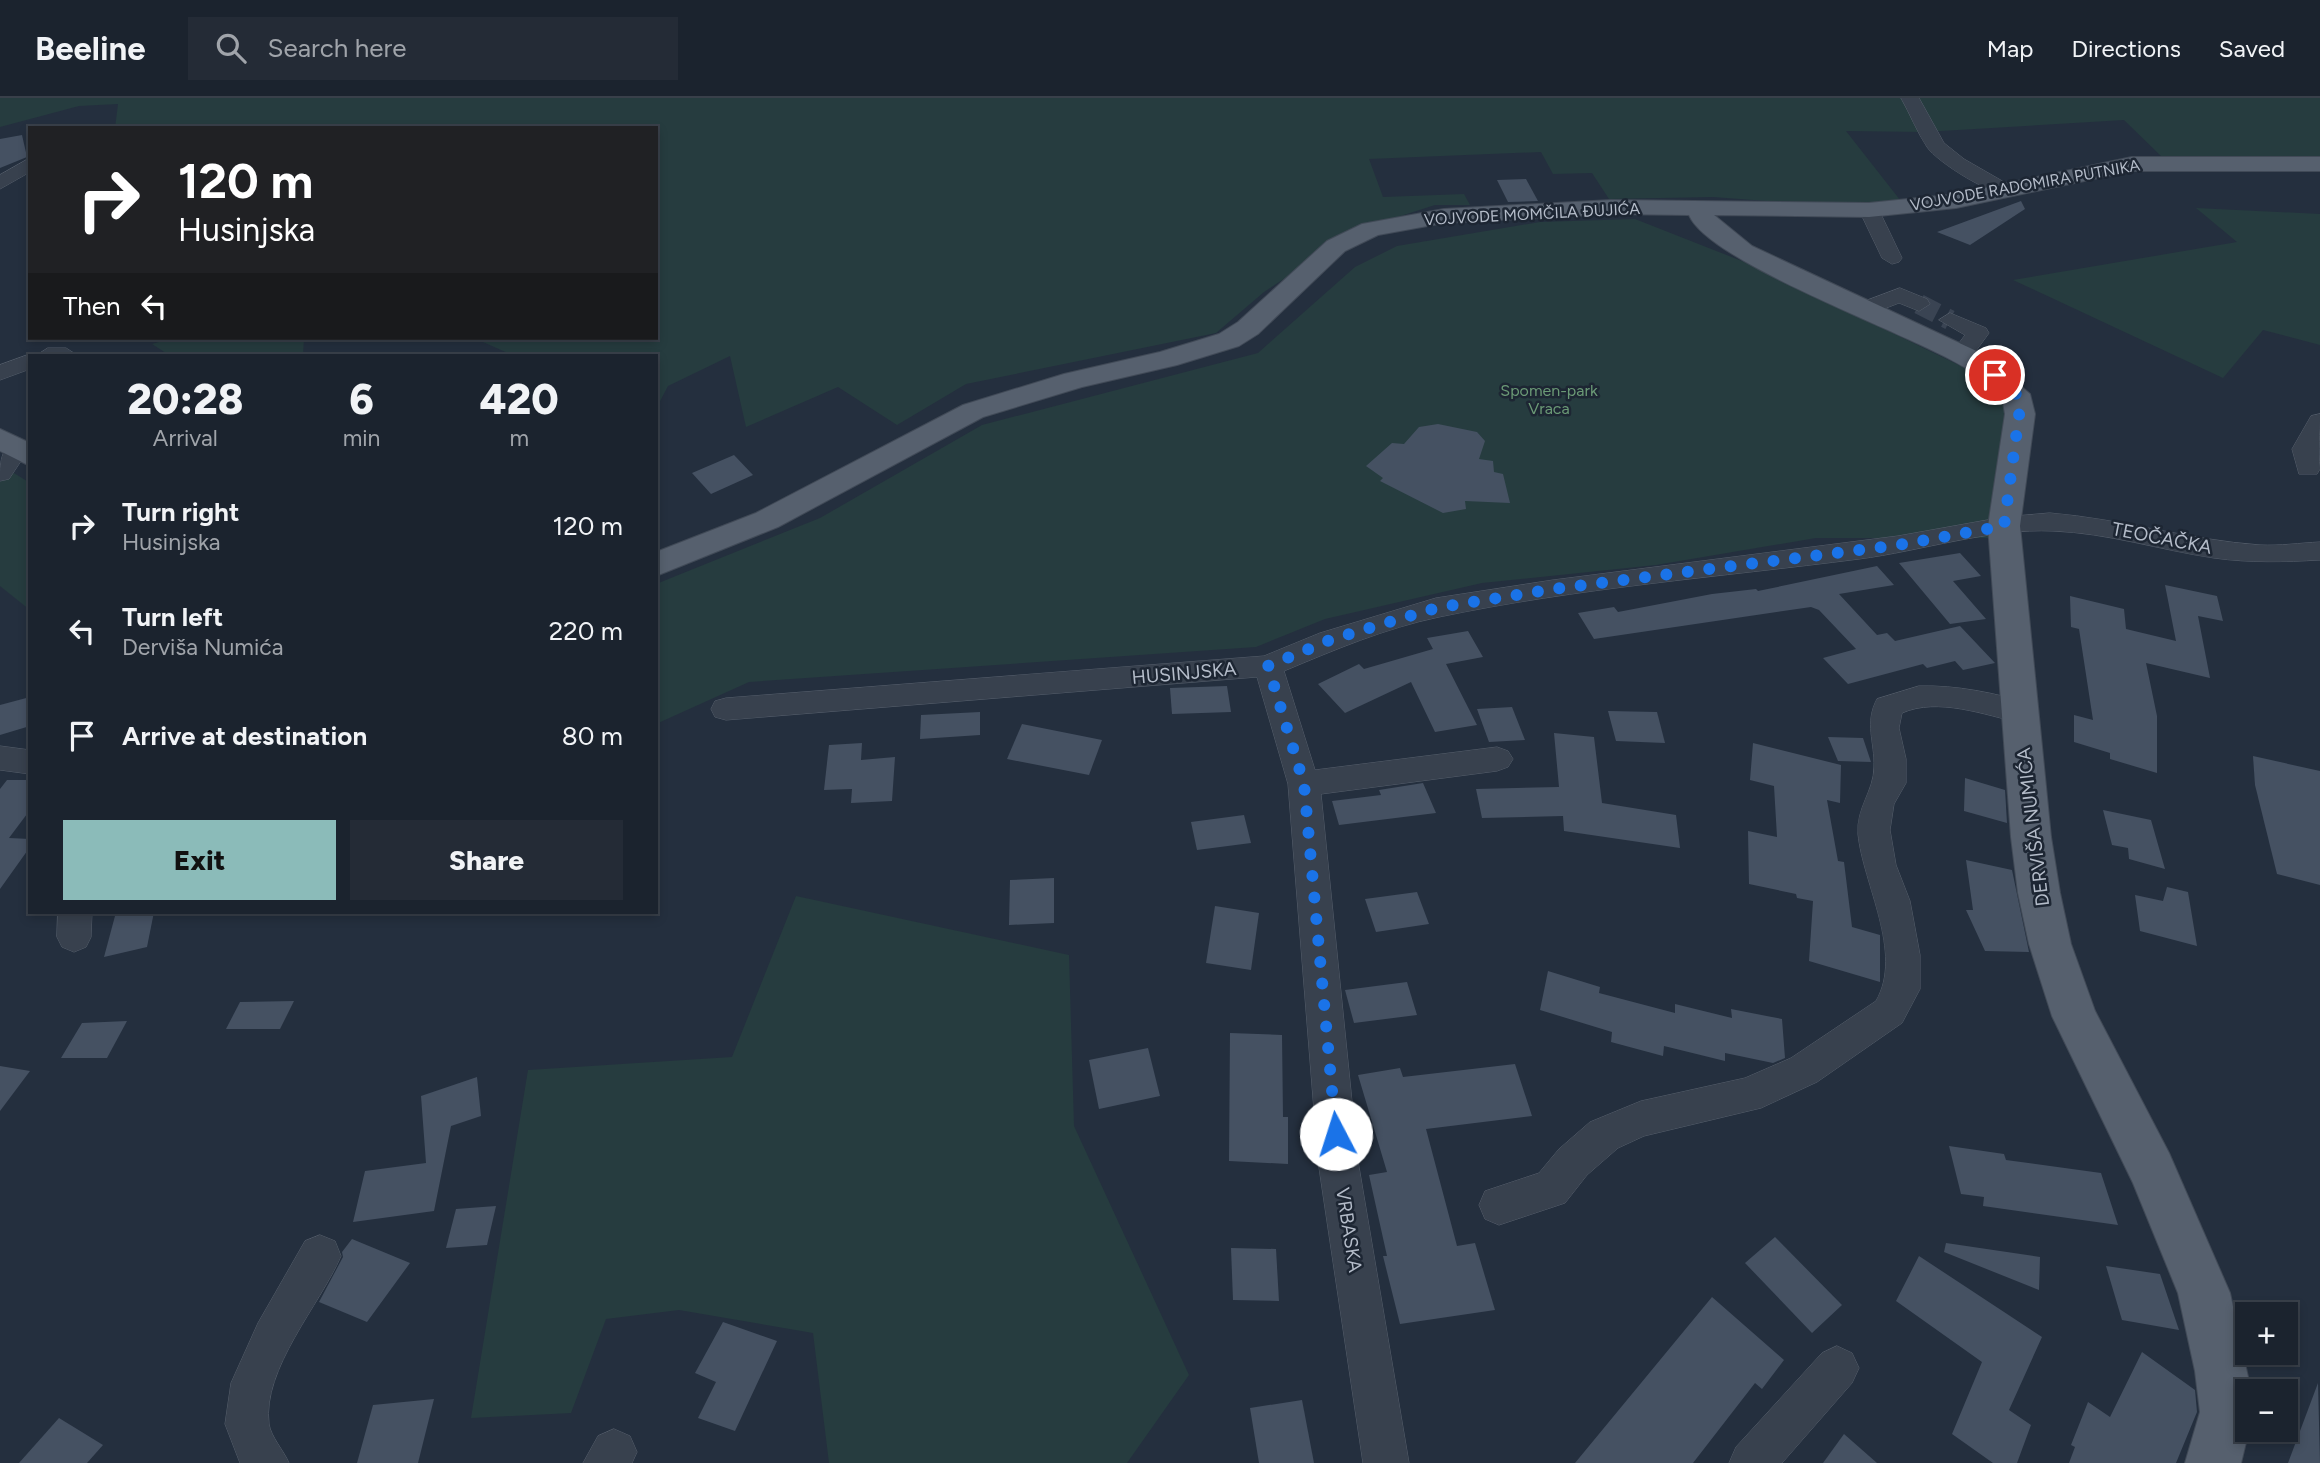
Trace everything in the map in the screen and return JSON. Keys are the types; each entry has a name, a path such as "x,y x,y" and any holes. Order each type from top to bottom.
{"main road":[{"name":"VOJVODE RADOMIRA PUTNIKA","path":"1698,208 1868,210 1926,206 2140,163 2320,164"},
{"name":"VOJVODE MOMČILA ĐUJIĆA","path":"658,564 767,520 973,411 1074,380 1201,349 1238,335 1336,246 1371,229 1444,216 1611,207 1698,208"},
{"path":"1698,208 1705,224 1735,247 1868,308 1978,364"},
{"name":"DERVIŠA NUMIĆA","path":"1978,364 2016,394 2020,408 2004,526 2031,837 2039,893 2050,944 2074,1016 2152,1170 2204,1293 2216,1336 2227,1412 2213,1463"}],"street":[{"path":"1910,98 1936,146 1957,163 2004,190"},
{"path":"0,183 28,165"},
{"path":"1868,210 1892,258"},
{"path":"1868,308 1900,295 1919,304"},
{"path":"1950,320 1978,333 1978,364"},
{"path":"0,373 28,361"},
{"path":"2308,468 2304,449 2320,421"},
{"name":"TEOČAČKA","path":"2004,526 2050,522 2103,526 2214,549 2263,554 2320,551"},
{"name":"HUSINJSKA","path":"726,709 1268,666 1330,640 1436,608 1553,589 1898,545 2004,526"},
{"name":"VRBASKA","path":"1268,666 1304,784 1339,1161 1386,1463"},
{"path":"1499,1205 1551,1189 1573,1161 1604,1135 1641,1119 1748,1095 1804,1070 1889,1012 1902,989 1902,955 1893,901 1879,865 1874,830 1878,803 1890,783 1890,760 1884,728 1888,707 1903,698 1963,699 2021,712"},
{"path":"0,758 28,762"},
{"path":"1304,784 1497,758"},
{"path":"266,1463 247,1427 247,1405 257,1371 320,1256"},
{"path":"1752,1463 1837,1368"}],"green space":[{"path":"0,98 2320,98 2320,158 2162,157 2124,120 1924,132 1846,131 1904,205 1818,205 1713,197 1609,199 1592,173 1553,174 1541,152 1369,159 1383,197 1464,194 1470,205 1435,205 1360,229 1264,292 1216,333 966,384 897,425 838,387 746,427 730,356 668,386 658,405 658,354 510,354 478,340 658,340 658,126 115,126 118,104 79,106 0,127"},
{"path":"2196,208 2320,214 2320,345 2263,330 2223,378 2013,280 2237,242"},
{"name":"Spomen-park Vraca","path":"1635,219 1757,267 2008,389 2015,538 1816,538 1656,565 1482,583 1325,619 1256,647 749,682 658,723 658,583 820,518 982,425 1258,353 1355,267 1397,246 1540,222"},
{"path":"165,340 304,340 303,354 167,354 152,344"},
{"path":"9,470 28,482 28,608 0,586 0,482"},
{"path":"796,896 1069,955 1074,1126 1189,1375 1127,1463 829,1463 813,1333 679,1310 606,1319 571,1413 471,1418 528,1070 732,1057"}],"building":[{"path":"22,135 27,157 0,168 0,139"},
{"path":"1526,179 1538,201 1508,202 1497,180"},
{"path":"2021,201 2025,209 1970,245 1937,232"},
{"path":"1438,424 1477,432 1485,441 1479,459 1493,461 1494,472 1503,474 1510,503 1465,501 1466,509 1443,513 1380,481 1383,478 1366,466 1392,443 1404,444 1419,427"},
{"path":"734,455 753,475 711,494 692,473"},
{"path":"1960,553 1981,576 1953,581 1986,619 1950,624 1899,563"},
{"path":"1877,566 1894,585 1839,594 1877,635 1887,633 1895,641 1960,626 1995,663 1963,670 1955,661 1927,668 1923,664 1848,684 1823,658 1856,649 1819,610 1811,607 1594,639 1578,613 1614,607 1618,612 1712,594 1756,589 1758,591"},
{"path":"2165,585 2217,596 2223,621 2198,616 2210,678 2146,663 2157,716 2157,773 2110,759 2110,753 2074,742 2074,715 2093,720 2079,629 2071,627 2070,596 2124,609 2126,629 2176,641"},
{"path":"1468,631 1483,657 1446,664 1477,725 1435,732 1411,682 1345,713 1318,684 1359,664 1364,669 1433,649 1427,638"},
{"path":"1227,686 1231,712 1172,714 1170,688"},
{"path":"28,698 28,727 0,735 0,705"},
{"path":"1512,707 1525,740 1489,742 1477,709"},
{"path":"1608,711 1657,712 1665,743 1616,741"},
{"path":"980,712 980,735 920,739 921,715"},
{"path":"1022,724 1102,740 1089,775 1007,759"},
{"path":"1554,733 1594,737 1602,803 1676,815 1680,848 1564,831 1563,816 1482,818 1476,789 1559,787"},
{"path":"1828,737 1863,738 1871,762 1838,761"},
{"path":"862,743 861,760 895,757 892,801 851,803 852,789 824,790 829,745"},
{"path":"1753,743 1841,765 1840,803 1827,800 1838,861 1844,862 1852,927 1880,935 1880,982 1809,961 1813,901 1797,898 1796,894 1749,884 1748,831 1777,837 1774,786 1750,780"},
{"path":"2253,756 2320,771 2320,885 2277,874 2255,785"},
{"path":"1965,778 2005,790 2007,823 1964,811"},
{"path":"7,780 28,780 28,813 9,838 28,839 28,850 0,889 0,789"},
{"path":"1423,783 1436,813 1339,825 1332,801 1381,795 1379,790"},
{"path":"2103,810 2151,820 2165,869 2129,859 2128,848 2112,845"},
{"path":"1244,815 1251,843 1197,850 1191,822"},
{"path":"1966,860 2012,870 2029,952 1985,951 1966,910 1973,910"},
{"path":"1054,878 1054,923 1009,925 1010,880"},
{"path":"2167,887 2188,892 2197,946 2140,931 2135,895 2163,901"},
{"path":"1417,892 1429,924 1376,932 1365,899"},
{"path":"1215,906 1259,913 1251,970 1206,963"},
{"path":"154,914 147,947 104,957 115,916"},
{"path":"1548,971 1600,987 1599,993 1675,1013 1675,1004 1732,1018 1731,1009 1782,1019 1785,1058 1773,1063 1725,1053 1725,1061 1664,1046 1663,1056 1611,1042 1612,1032 1540,1010"},
{"path":"1407,982 1417,1015 1354,1023 1345,990"},
{"path":"294,1001 280,1029 226,1029 240,1002"},
{"path":"127,1021 107,1058 61,1058 82,1023"},
{"path":"1230,1033 1282,1035 1283,1117 1288,1117 1288,1164 1229,1161"},
{"path":"1148,1048 1160,1096 1099,1109 1089,1060"},
{"path":"1515,1064 1532,1116 1426,1129 1457,1246 1475,1243 1495,1310 1400,1324 1383,1256 1387,1256 1369,1175 1387,1172 1358,1075 1400,1068 1403,1077"},
{"path":"0,1066 30,1071 0,1111"},
{"path":"477,1077 481,1116 451,1126 434,1211 353,1222 365,1171 426,1163 421,1096"},
{"path":"1949,1146 2004,1154 2006,1160 2101,1173 2118,1225 1983,1206 1984,1197 1961,1194"},
{"path":"496,1206 487,1245 446,1248 456,1209"},
{"path":"1775,1237 1842,1305 1812,1333 1745,1263"},
{"path":"352,1239 410,1263 367,1322 319,1302 343,1257 342,1252"},
{"path":"1946,1243 2040,1257 2039,1290 1944,1252"},
{"path":"1231,1248 1276,1249 1279,1301 1233,1300"},
{"path":"1919,1256 2042,1337 2009,1410 2031,1425 2017,1463 1993,1463 1952,1434 1982,1362 1896,1301"},
{"path":"2106,1266 2160,1274 2179,1330 2122,1320"},
{"path":"1712,1297 1784,1360 1762,1389 1755,1383 1693,1463 1575,1463"},
{"path":"723,1322 777,1341 735,1431 698,1418 716,1382 695,1373"},
{"path":"2142,1352 2195,1390 2197,1412 2176,1463 2069,1463 2075,1447 2071,1445 2088,1402 2110,1417"},
{"path":"2318,1383 2320,1463 2288,1463"},
{"path":"434,1399 418,1463 357,1463 373,1405"},
{"path":"1302,1400 1314,1463 1259,1463 1250,1408"},
{"path":"59,1418 103,1445 87,1463 19,1463"},
{"path":"1844,1434 1877,1463 1823,1463"}],"tunnel":[{"path":"1919,304 1950,320"}],"route":[{"path":"1336,1134 1304,784 1268,666 1330,640 1436,608 1553,589 1898,545 2004,526 2020,408 2016,394 1995,375"}]}
